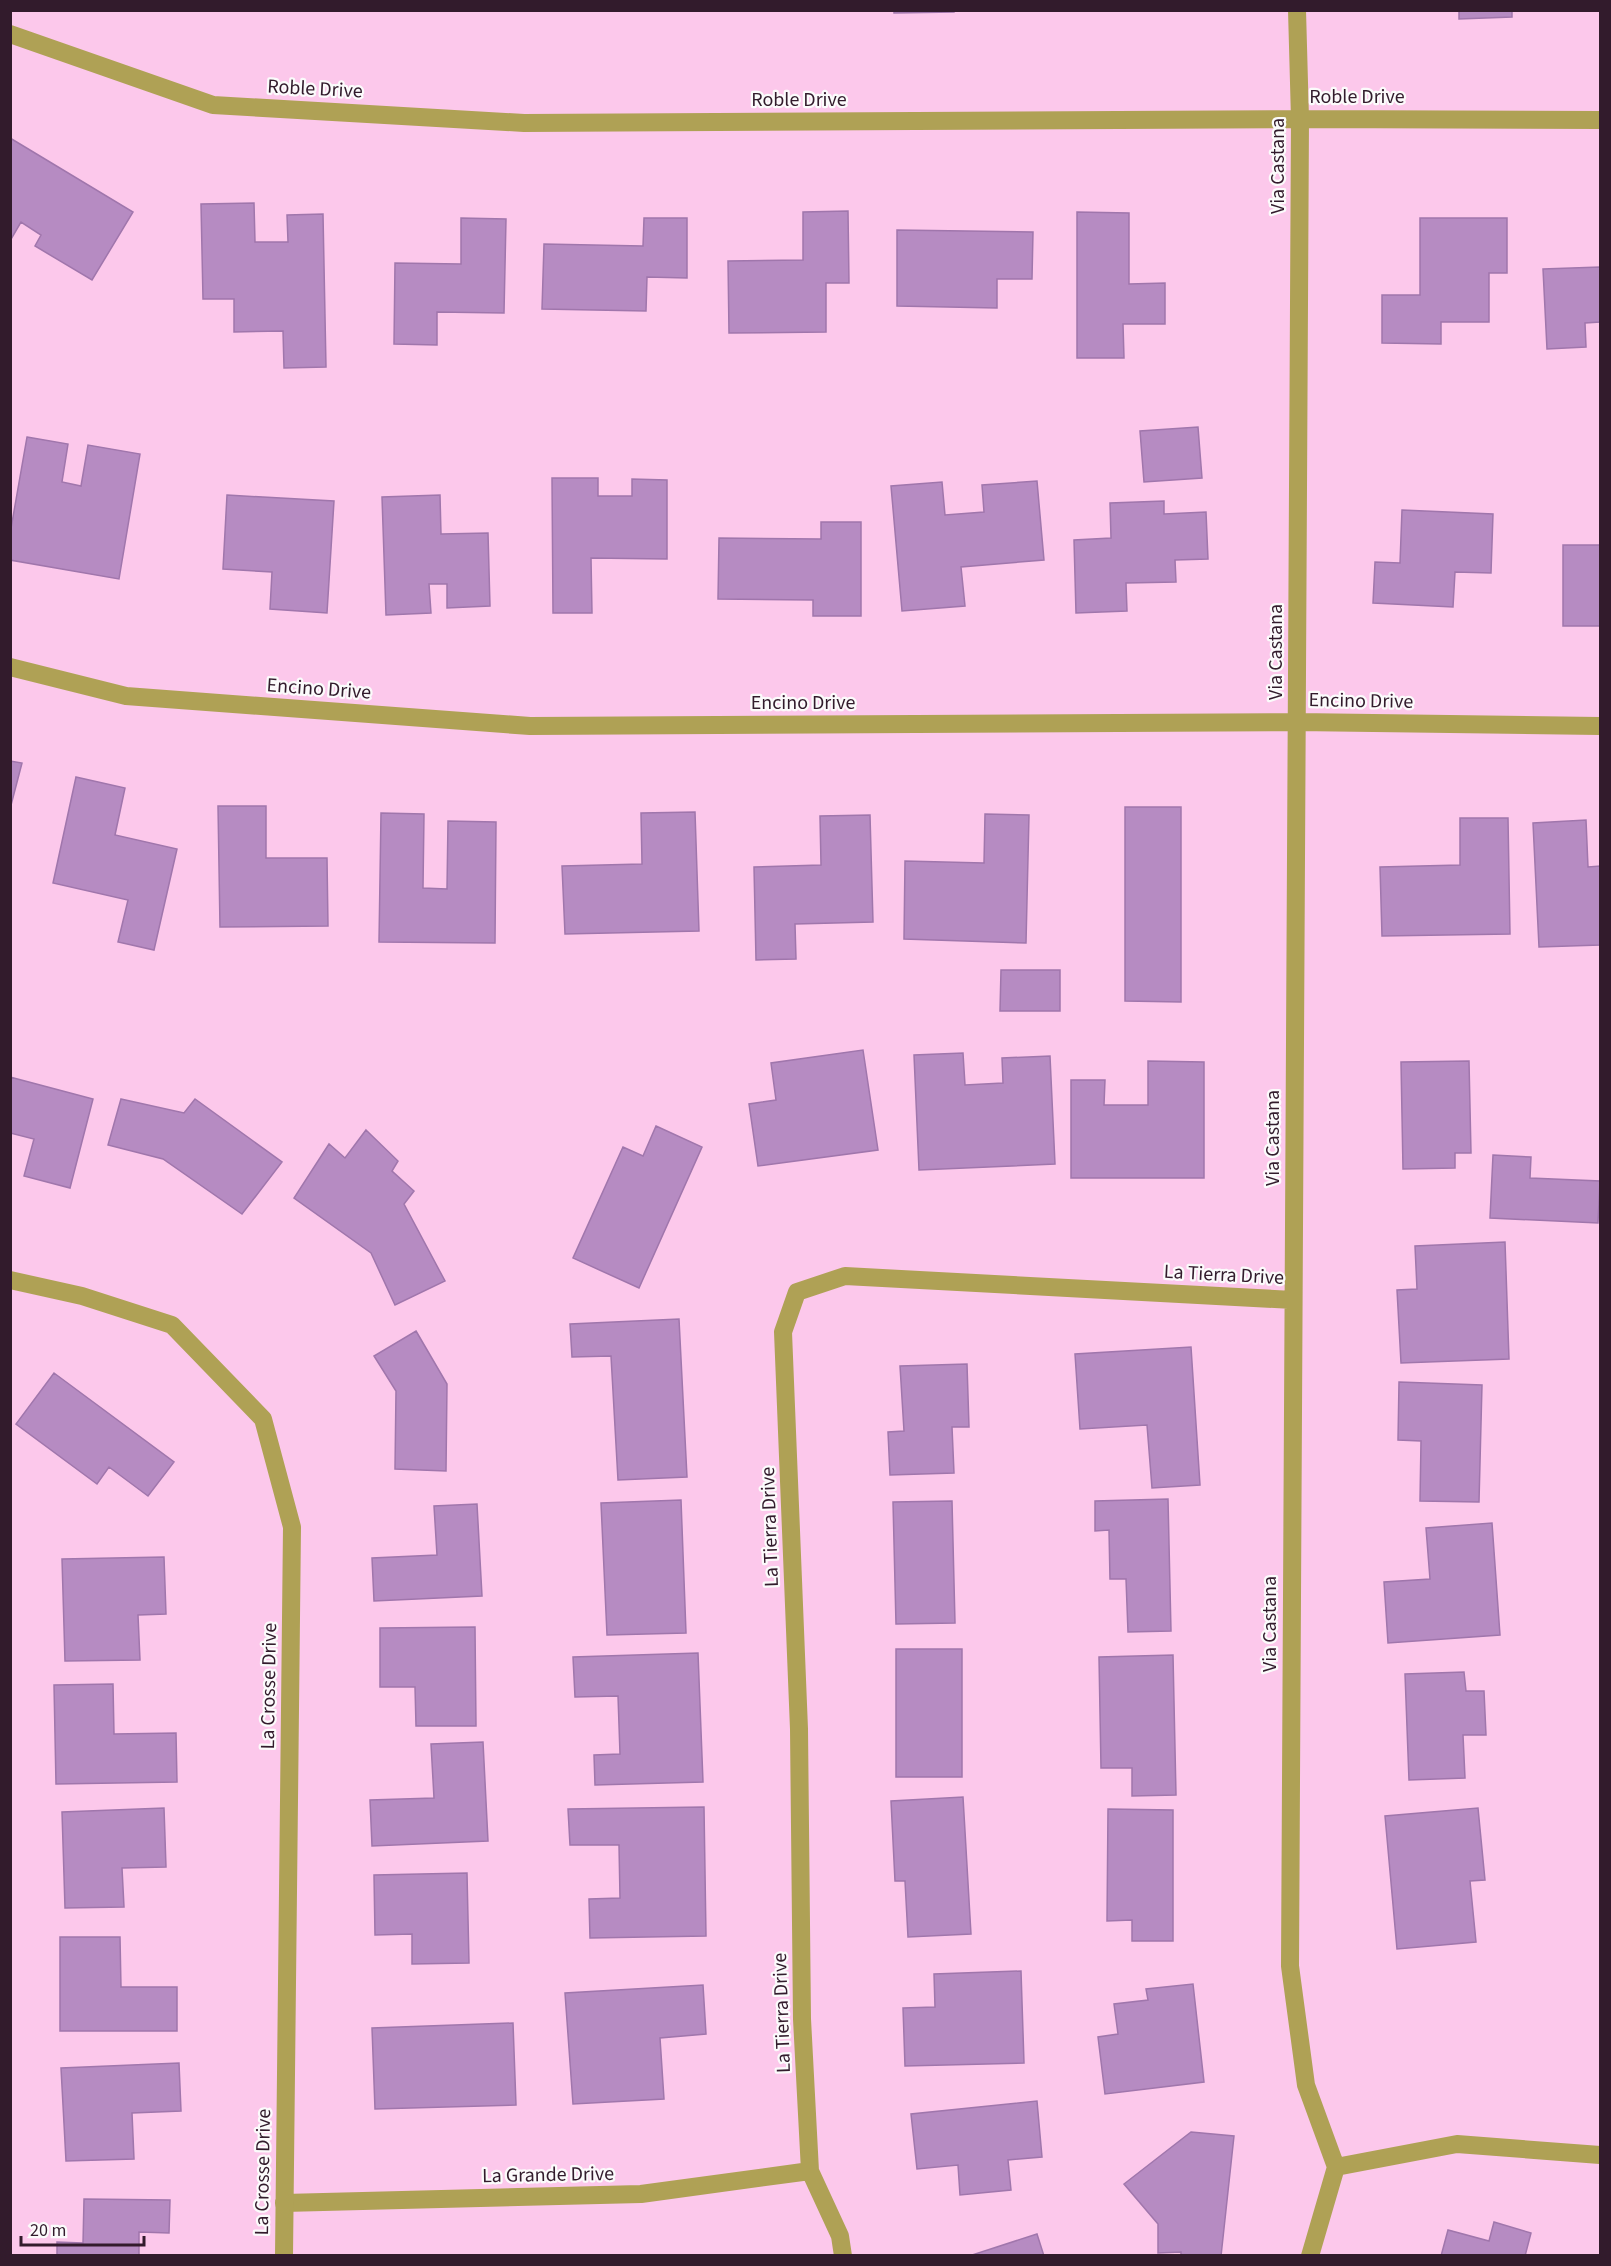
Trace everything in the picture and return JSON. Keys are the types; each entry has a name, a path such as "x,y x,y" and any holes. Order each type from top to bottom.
{"street":[{"name":"Via Castana","path":"1297,10 1300,119 1290,1966 1306,2085 1336,2167"},
{"name":"Roble Drive","path":"10,34 213,105 524,123 1300,119 1600,120"},
{"name":"Encino Drive","path":"10,667 126,696 530,726 1297,722 1600,726"},
{"name":"La Tierra Drive","path":"843,2256 840,2236 810,2171 802,2019 799,1729 783,1332 797,1292 845,1276 1293,1300"},
{"name":"La Crosse Drive","path":"10,1280 82,1296 172,1325 263,1419 292,1527 284,2256"},
{"path":"1310,2256 1336,2167 1457,2144 1600,2155"},
{"name":"La Grande Drive","path":"284,2203 640,2194 810,2171"}],"building":[{"path":"894,10 954,10 954,12 894,13"},
{"path":"1459,10 1512,10 1512,17 1459,19"},
{"path":"10,138 133,212 92,280 35,246 41,235 21,222 10,241"},
{"path":"254,203 255,242 288,242 287,215 323,214 326,367 284,368 283,331 234,332 234,299 203,299 201,204"},
{"path":"848,211 849,283 826,283 826,332 729,333 728,261 803,260 803,212"},
{"path":"1077,212 1129,213 1129,284 1165,283 1165,324 1123,324 1124,358 1077,358"},
{"path":"461,218 506,219 504,313 437,312 437,345 394,344 395,263 461,264"},
{"path":"644,218 687,218 687,278 647,277 646,311 542,309 544,244 643,246"},
{"path":"1420,218 1507,218 1507,273 1489,273 1489,322 1441,322 1441,344 1382,343 1382,295 1420,295"},
{"path":"897,230 1033,232 1032,279 997,279 997,308 897,306"},
{"path":"1600,267 1600,322 1585,323 1586,347 1547,349 1543,269"},
{"path":"1198,427 1202,478 1144,482 1140,431"},
{"path":"27,437 68,444 62,482 81,486 88,445 140,454 119,579 10,560 10,534"},
{"path":"552,478 598,478 598,496 632,496 632,479 667,480 667,559 591,558 592,613 553,613"},
{"path":"1037,481 1044,560 961,567 965,606 902,611 891,486 942,482 945,515 984,512 982,485"},
{"path":"227,495 334,501 327,613 270,609 272,572 223,569"},
{"path":"440,495 441,534 488,533 490,606 447,608 447,584 429,584 431,613 386,615 382,497"},
{"path":"1164,501 1164,514 1206,512 1208,559 1175,560 1176,582 1126,583 1127,611 1076,613 1074,540 1111,538 1110,503"},
{"path":"1402,510 1493,514 1491,573 1455,572 1453,607 1373,603 1375,562 1400,563"},
{"path":"821,522 861,522 861,616 813,616 813,600 718,599 719,538 821,539"},
{"path":"1563,545 1600,545 1600,626 1563,626"},
{"path":"10,761 22,763 10,809"},
{"path":"76,777 125,788 115,835 177,849 154,950 118,942 128,900 53,883"},
{"path":"218,806 266,806 266,858 327,858 328,926 220,927"},
{"path":"1125,807 1181,807 1181,1002 1125,1001"},
{"path":"695,812 699,931 565,934 562,866 642,864 641,813"},
{"path":"381,813 424,814 423,888 447,889 448,821 496,822 495,943 379,942"},
{"path":"985,814 1029,815 1026,943 904,939 905,861 984,863"},
{"path":"870,815 873,922 795,924 796,959 756,960 754,867 821,865 820,816"},
{"path":"1460,818 1508,818 1510,934 1382,936 1380,867 1460,865"},
{"path":"1586,820 1588,867 1600,866 1600,945 1539,947 1533,823"},
{"path":"1001,970 1060,970 1060,1011 1000,1011"},
{"path":"863,1050 878,1150 758,1166 749,1104 776,1100 771,1063"},
{"path":"963,1053 965,1085 1003,1083 1002,1058 1050,1056 1055,1164 919,1170 914,1055"},
{"path":"1148,1061 1204,1062 1204,1178 1071,1178 1071,1080 1105,1080 1104,1105 1148,1105"},
{"path":"1469,1061 1471,1153 1455,1153 1455,1168 1403,1169 1401,1062"},
{"path":"10,1077 93,1099 70,1188 24,1176 34,1139 10,1133"},
{"path":"121,1099 184,1113 195,1099 282,1162 242,1214 163,1159 108,1145"},
{"path":"656,1126 702,1147 639,1288 573,1258 623,1147 643,1156"},
{"path":"366,1130 398,1161 392,1171 414,1191 404,1204 445,1281 395,1305 371,1253 294,1198 329,1144 345,1158"},
{"path":"1493,1155 1531,1157 1530,1178 1600,1181 1598,1223 1490,1218"},
{"path":"1505,1242 1509,1359 1401,1363 1397,1290 1417,1289 1415,1246"},
{"path":"679,1319 687,1477 618,1480 611,1356 572,1357 570,1324"},
{"path":"416,1331 447,1384 446,1471 395,1469 396,1391 374,1356"},
{"path":"1191,1347 1200,1485 1152,1488 1147,1425 1080,1429 1075,1354"},
{"path":"967,1364 969,1427 952,1427 954,1473 890,1475 888,1432 904,1431 900,1366"},
{"path":"54,1373 174,1462 148,1496 109,1467 97,1484 16,1424"},
{"path":"1399,1382 1482,1385 1479,1502 1420,1501 1421,1441 1398,1440"},
{"path":"1168,1499 1171,1631 1128,1632 1126,1579 1110,1579 1109,1530 1095,1531 1095,1501"},
{"path":"681,1500 686,1633 607,1635 601,1503"},
{"path":"952,1501 955,1623 896,1624 893,1502"},
{"path":"477,1504 482,1596 374,1601 372,1558 437,1555 434,1506"},
{"path":"1492,1523 1500,1635 1388,1643 1384,1582 1430,1579 1426,1528"},
{"path":"164,1557 166,1614 138,1615 140,1660 65,1661 62,1559"},
{"path":"475,1627 476,1726 416,1726 415,1687 380,1687 380,1628"},
{"path":"896,1649 962,1649 962,1777 896,1777"},
{"path":"698,1653 703,1782 595,1785 594,1755 620,1754 618,1696 575,1697 573,1657"},
{"path":"1173,1655 1176,1795 1132,1796 1132,1768 1101,1768 1099,1657"},
{"path":"1464,1672 1466,1691 1484,1691 1486,1735 1463,1735 1465,1778 1409,1780 1405,1674"},
{"path":"113,1684 114,1734 176,1733 177,1782 56,1784 54,1685"},
{"path":"483,1742 488,1841 372,1846 370,1800 434,1798 431,1744"},
{"path":"963,1797 971,1934 908,1937 905,1881 895,1881 891,1801"},
{"path":"704,1807 706,1936 590,1938 589,1899 620,1898 619,1845 570,1845 568,1809"},
{"path":"164,1808 166,1867 122,1868 124,1907 65,1908 62,1812"},
{"path":"1478,1808 1485,1880 1470,1881 1476,1942 1397,1949 1385,1816"},
{"path":"1108,1809 1173,1810 1173,1941 1132,1941 1132,1920 1107,1921"},
{"path":"467,1873 469,1963 412,1964 412,1934 375,1935 374,1875"},
{"path":"60,1937 120,1937 121,1987 177,1987 177,2031 60,2031"},
{"path":"1021,1971 1024,2063 905,2066 903,2008 935,2007 934,1974"},
{"path":"1193,1984 1204,2082 1105,2094 1098,2037 1118,2034 1114,2004 1148,2000 1146,1989"},
{"path":"703,1985 706,2034 660,2038 664,2099 573,2104 565,1993"},
{"path":"513,2023 516,2105 375,2109 372,2028"},
{"path":"179,2063 181,2111 132,2113 134,2159 66,2161 61,2068"},
{"path":"1037,2101 1042,2157 1008,2160 1011,2190 960,2195 958,2165 917,2169 911,2114"},
{"path":"1191,2132 1234,2136 1221,2256 1181,2256 1181,2252 1158,2253 1158,2224 1124,2184"},
{"path":"84,2199 170,2200 169,2233 139,2232 139,2256 57,2256 57,2242 83,2243"},
{"path":"1494,2222 1531,2233 1525,2256 1441,2256 1448,2230 1489,2241"},
{"path":"1037,2234 1044,2256 972,2256 972,2255"}]}
